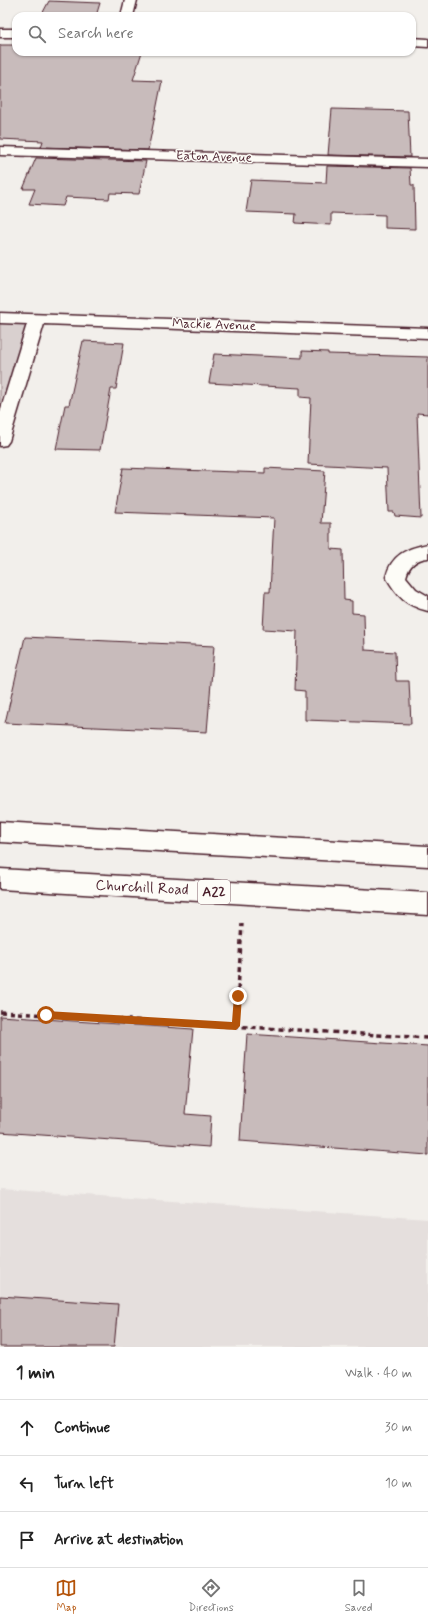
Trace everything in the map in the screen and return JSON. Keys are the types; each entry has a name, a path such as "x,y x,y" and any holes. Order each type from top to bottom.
{"street":[{"path":"127,12 131,0"},
{"path":"0,33 12,33"},
{"path":"416,42 428,43"},
{"name":"Eaton Avenue","path":"0,151 428,163"},
{"name":"Mackie Avenue","path":"0,318 428,333"},
{"path":"0,441 37,319"},
{"path":"428,551 417,552 409,556 398,568 396,577 407,595 420,602 428,604"},
{"path":"0,832 428,856"},
{"name":"Churchill Road","path":"0,880 428,904"}],"path":[{"path":"236,1026 242,922"},
{"path":"0,1012 428,1038"}],"shaded area":[{"path":"0,321 31,322 0,414"},
{"path":"0,1189 428,1219 428,1347 0,1347"}],"building":[{"path":"49,1 100,3 97,12 43,12"},
{"path":"0,45 12,45 12,56 141,56 133,80 162,81 148,150 41,147 43,141 0,139"},
{"path":"332,109 408,111 410,157 328,155"},
{"path":"36,158 146,161 139,194 110,193 109,199 66,197 63,206 29,204 35,189 23,189"},
{"path":"327,166 410,168 411,185 414,185 415,229 385,228 385,215 331,213 331,225 295,223 296,214 246,212 251,180 326,183"},
{"path":"83,341 124,343 116,389 111,389 100,450 56,449 65,405 69,405"},
{"path":"302,351 328,352 328,354 428,357 428,414 417,413 421,518 395,516 394,512 389,512 387,468 308,464 311,398 300,397 300,388 209,383 214,354 302,358"},
{"path":"123,468 265,473 265,468 325,471 321,523 331,523 331,549 343,550 344,600 352,601 352,613 364,614 365,650 395,652 396,681 409,681 411,724 305,720 305,691 295,690 297,631 263,629 265,592 270,592 274,518 115,512"},
{"path":"25,637 214,646 207,732 5,723"},
{"path":"0,1016 193,1029 185,1114 211,1116 209,1147 0,1132"},
{"path":"247,1034 428,1046 428,1155 240,1141"},
{"path":"0,1296 118,1304 114,1347 0,1347"}],"route":[{"path":"46,1015 236,1026 238,996"}]}
